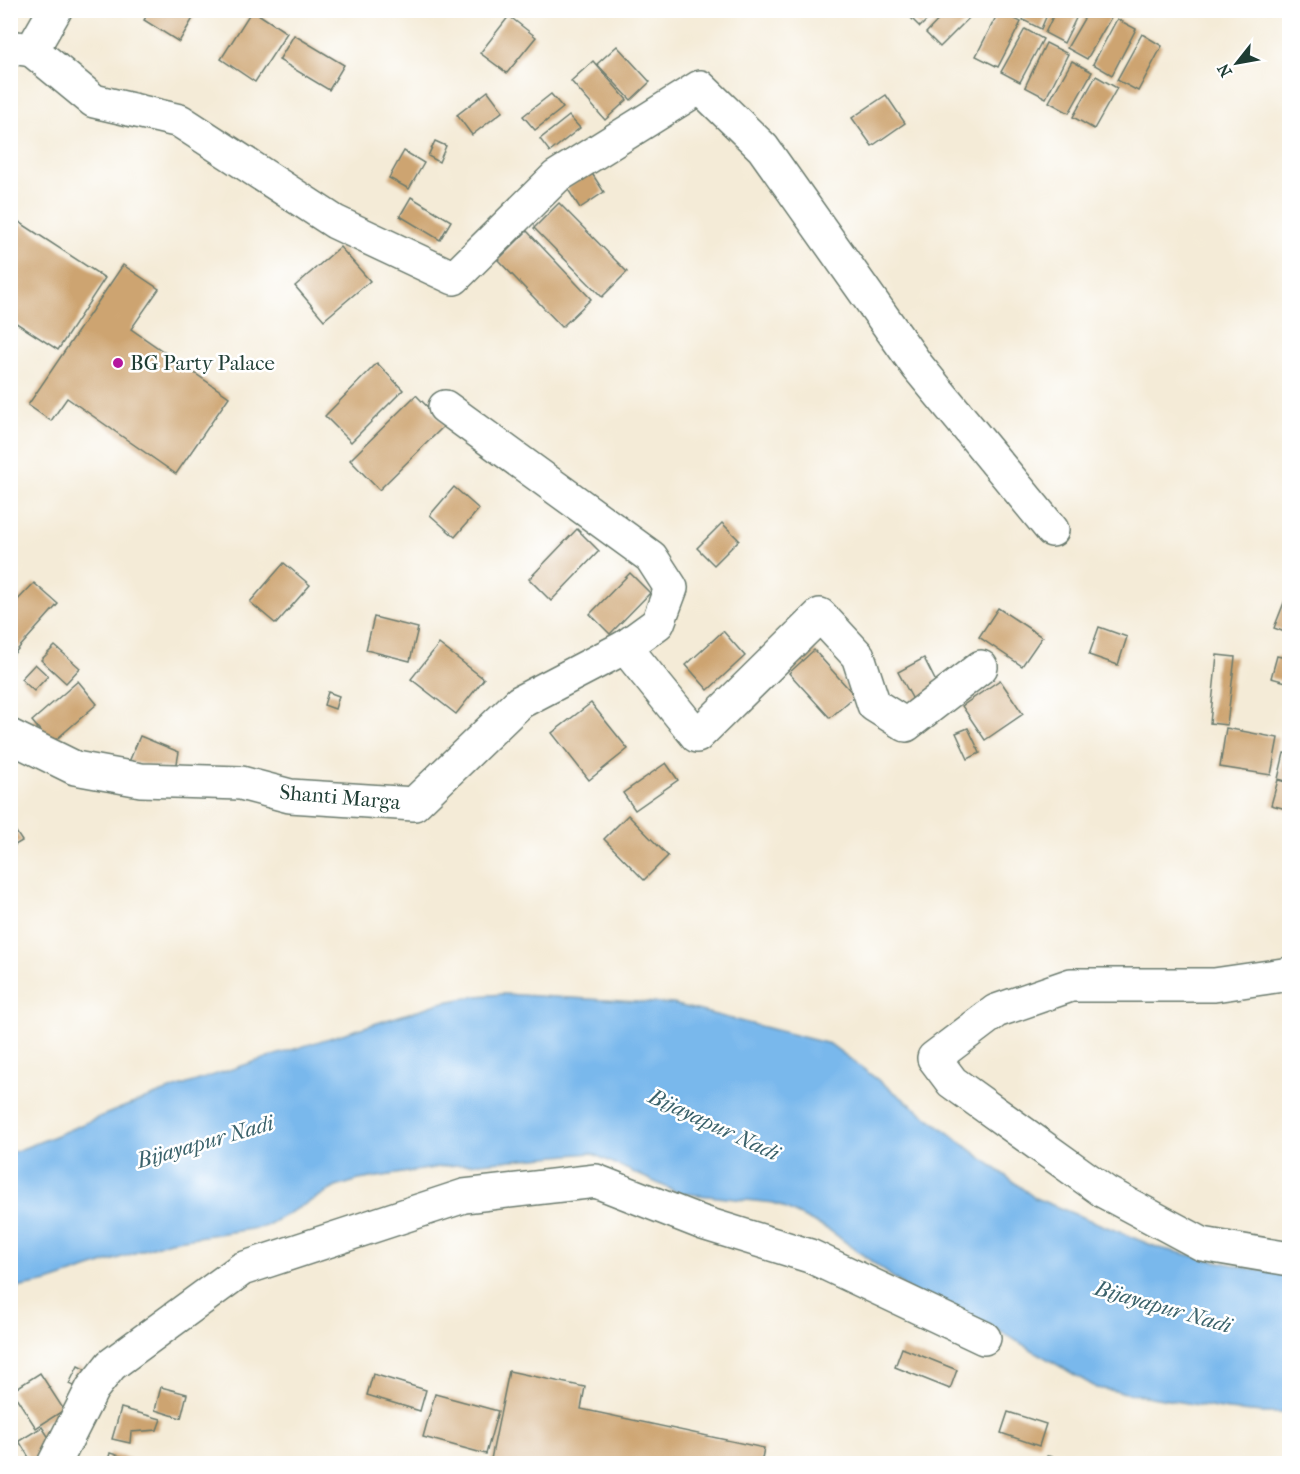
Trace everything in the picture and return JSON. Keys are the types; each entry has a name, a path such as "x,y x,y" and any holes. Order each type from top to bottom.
{"street":[{"path":"55,10 21,49 94,101 180,121 335,222 454,278 556,177 700,87 763,148 918,367 1052,530"},
{"name":"Shanti Marga","path":"10,736 75,768 141,780 241,783 290,796 414,804 520,702 625,647 658,623 671,588 651,557 445,407"},
{"path":"625,647 697,736 820,615 858,656 874,705 906,725 981,667"},
{"path":"1290,974 1214,985 1071,985 996,1011 934,1058 952,1082 1105,1192 1202,1245 1290,1259"},
{"path":"54,1464 92,1389 111,1365 242,1269 464,1196 596,1181 703,1222 810,1256 984,1338"}],"water":[{"name":"Bijayapur Nadi","path":"503,994 673,1004 830,1044 1035,1198 1159,1248 1256,1270 1289,1271 1289,1413 1228,1410 1097,1388 991,1326 918,1296 829,1230 774,1203 679,1193 591,1153 446,1166 359,1180 336,1187 264,1227 170,1241 48,1282 11,1289 10,1153 174,1088 250,1063 440,1003"}],"building":[{"path":"150,10 198,10 179,42 144,20"},
{"path":"252,10 287,33 255,82 221,59"},
{"path":"903,10 937,10 920,27"},
{"path":"948,10 971,10 974,13 940,47 926,33"},
{"path":"1027,10 1049,10 1041,29 1023,20"},
{"path":"1056,10 1080,10 1064,43 1045,33"},
{"path":"1089,10 1107,10 1113,14 1087,59 1067,48"},
{"path":"999,11 1021,22 998,67 976,56"},
{"path":"509,16 536,37 507,73 480,53"},
{"path":"1117,19 1136,29 1112,75 1093,64"},
{"path":"1025,29 1043,39 1020,82 1001,72"},
{"path":"1142,34 1162,46 1138,91 1117,80"},
{"path":"294,35 344,65 329,90 279,60"},
{"path":"1046,43 1068,54 1046,98 1025,87"},
{"path":"617,46 650,82 631,100 597,64"},
{"path":"593,61 627,100 605,120 571,81"},
{"path":"1072,61 1092,72 1069,113 1049,102"},
{"path":"1096,76 1117,88 1094,129 1073,117"},
{"path":"488,91 503,111 472,135 457,115"},
{"path":"551,94 563,108 535,130 523,116"},
{"path":"886,95 905,123 872,146 852,118"},
{"path":"569,116 580,128 550,152 540,139"},
{"path":"435,141 446,146 439,162 428,156"},
{"path":"404,151 424,163 409,189 389,178"},
{"path":"591,172 604,192 580,208 567,188"},
{"path":"411,197 451,221 440,240 400,216"},
{"path":"559,203 627,272 602,297 534,228"},
{"path":"10,216 105,278 58,350 10,319"},
{"path":"527,231 591,299 562,327 498,260"},
{"path":"340,247 370,281 324,320 295,286"},
{"name":"BG Party Palace","path":"123,265 159,289 131,329 229,397 176,474 67,398 51,421 28,405"},
{"path":"377,363 403,390 351,442 325,416"},
{"path":"416,395 445,425 379,490 350,460"},
{"path":"454,487 479,509 455,537 430,515"},
{"path":"722,523 739,540 714,565 697,548"},
{"path":"577,529 599,551 551,601 529,579"},
{"path":"284,563 310,585 276,624 250,602"},
{"path":"630,573 650,593 610,634 590,614"},
{"path":"34,583 58,604 10,658 10,608"},
{"path":"1290,590 1290,634 1274,628"},
{"path":"998,608 1042,637 1022,666 979,637"},
{"path":"374,617 418,628 410,661 366,650"},
{"path":"1099,627 1127,637 1118,665 1089,655"},
{"path":"723,631 745,656 708,690 686,665"},
{"path":"439,644 484,679 456,714 411,679"},
{"path":"55,646 80,668 66,683 41,660"},
{"path":"814,650 855,696 830,718 789,673"},
{"path":"1217,655 1235,657 1227,725 1210,723"},
{"path":"1277,656 1290,659 1290,683 1271,678"},
{"path":"924,658 942,694 917,707 898,672"},
{"path":"35,664 48,676 34,691 21,679"},
{"path":"1000,680 1023,714 985,740 962,706"},
{"path":"78,681 97,704 51,744 32,721"},
{"path":"328,692 339,696 335,709 324,705"},
{"path":"591,703 628,749 589,780 552,733"},
{"path":"968,728 980,753 968,759 956,733"},
{"path":"1226,728 1278,738 1271,775 1220,767"},
{"path":"140,736 179,752 176,769 129,762"},
{"path":"1284,753 1290,754 1290,782 1278,779"},
{"path":"666,763 678,780 635,810 623,793"},
{"path":"1278,780 1290,783 1290,810 1271,805"},
{"path":"628,815 668,856 644,880 604,839"},
{"path":"10,823 22,841 10,848"},
{"path":"902,1348 957,1370 950,1389 895,1367"},
{"path":"78,1366 88,1371 79,1388 69,1384"},
{"path":"509,1371 585,1387 581,1409 764,1448 761,1464 490,1464"},
{"path":"40,1373 64,1410 36,1428 12,1391"},
{"path":"373,1374 426,1390 420,1411 367,1395"},
{"path":"161,1387 187,1394 181,1418 155,1410"},
{"path":"435,1394 498,1411 486,1454 423,1437"},
{"path":"121,1408 161,1419 157,1430 131,1432 130,1443 112,1439"},
{"path":"1008,1412 1046,1424 1039,1446 1001,1433"},
{"path":"42,1427 57,1450 33,1464 19,1441"},
{"path":"110,1453 144,1463 107,1464"},
{"path":"1047,1456 1090,1462 1090,1464 1046,1464"}],"place":[{"name":"BG Party Palace","path":"118,363"}]}
